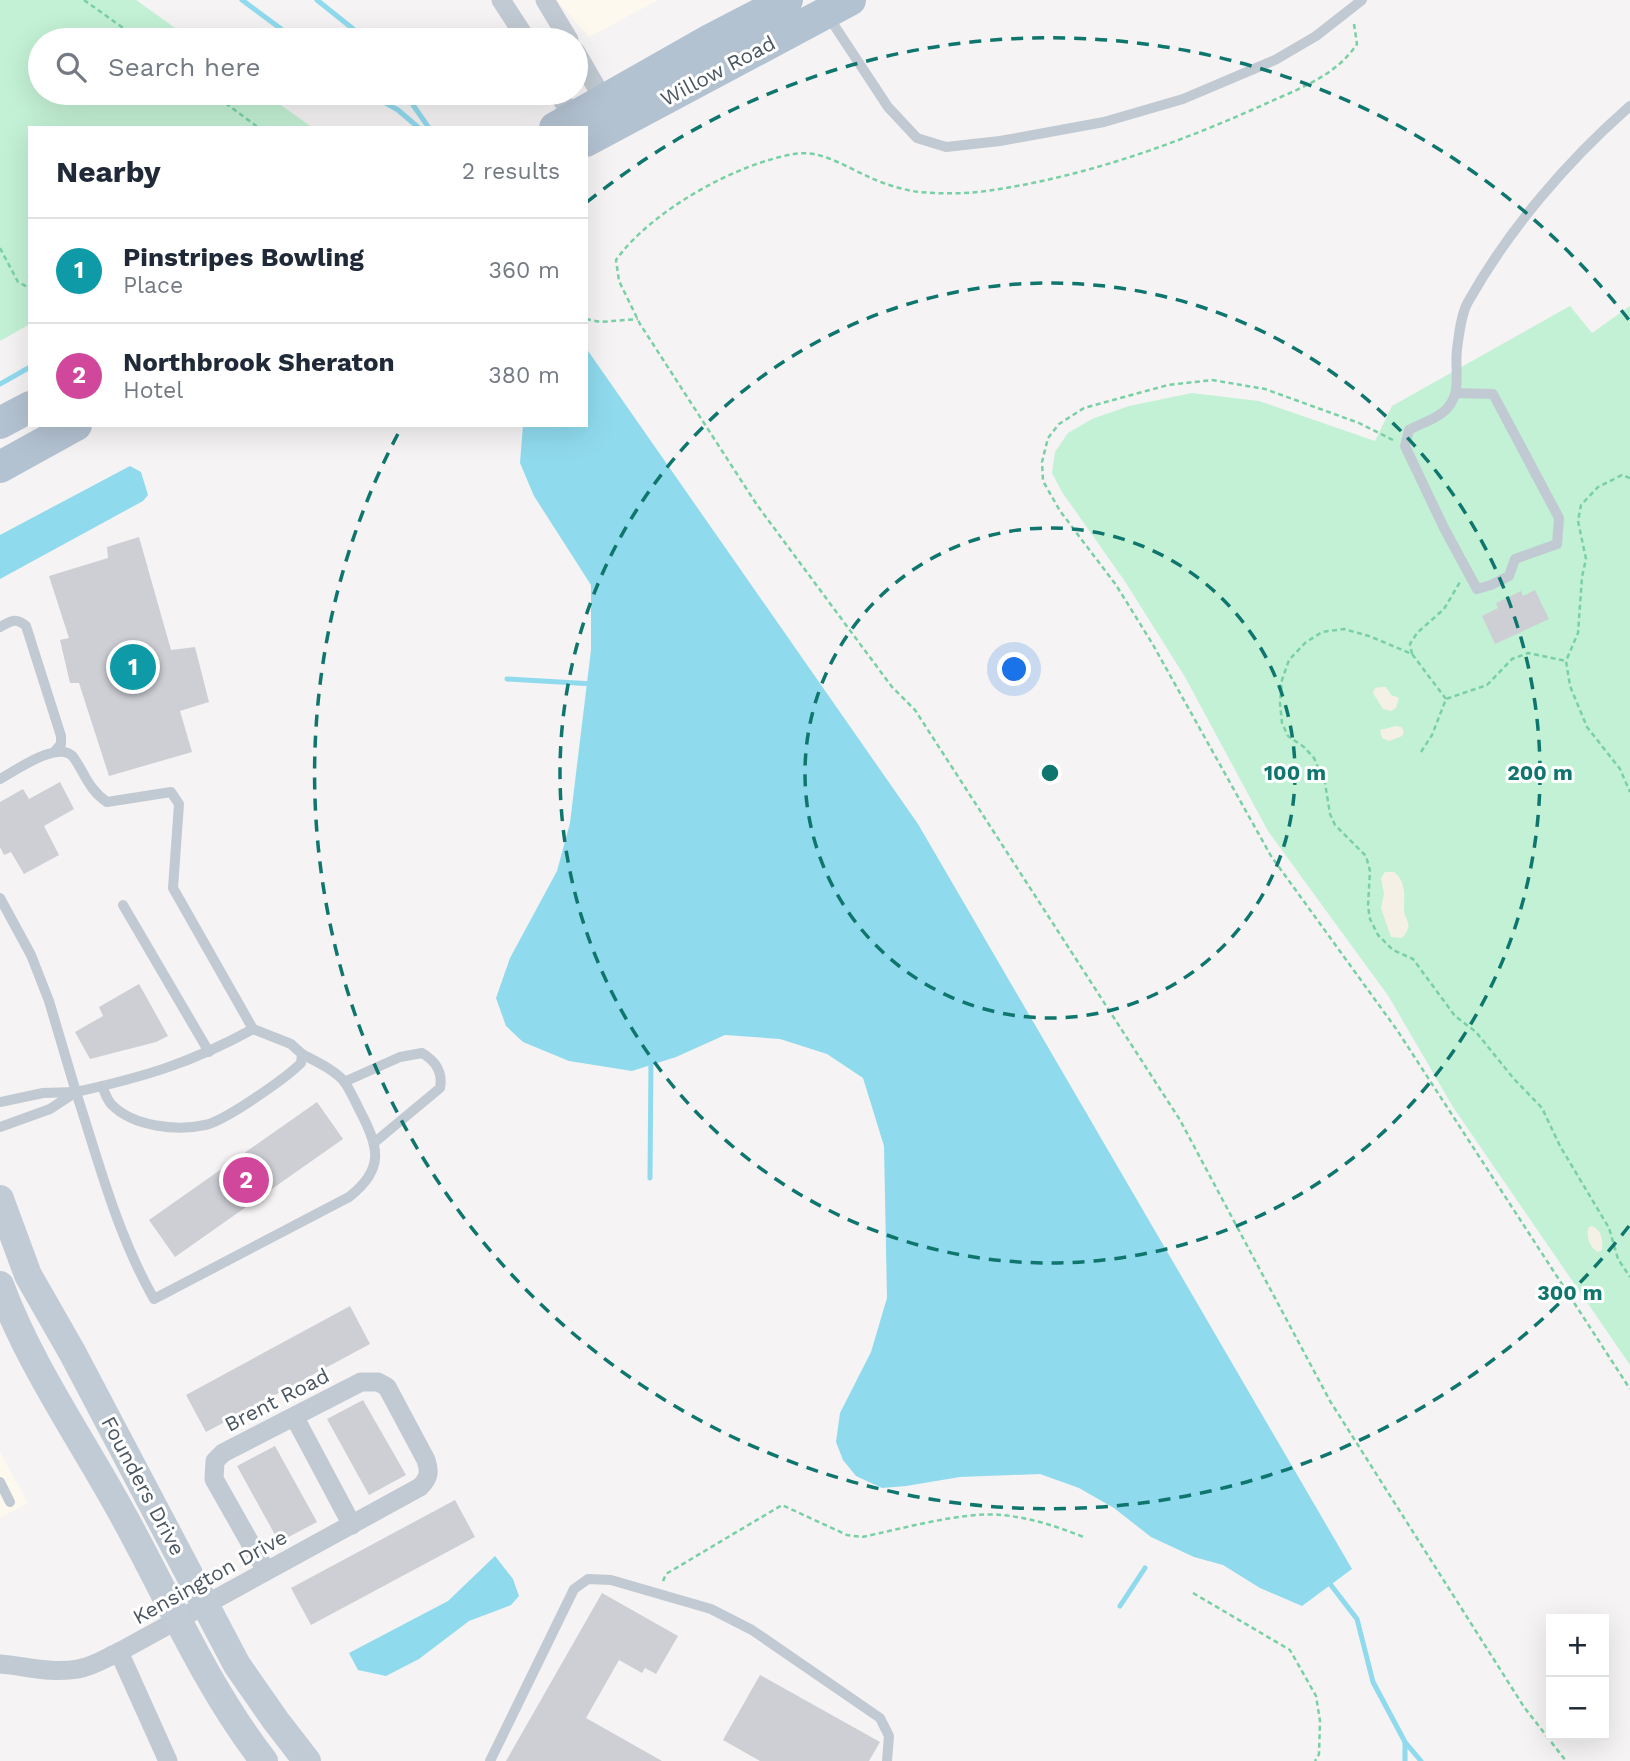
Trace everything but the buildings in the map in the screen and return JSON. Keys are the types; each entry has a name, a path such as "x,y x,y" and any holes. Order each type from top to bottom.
{"main road":[{"name":"Willow Road","path":"611,113 710,40 787,0"},
{"name":"Willow Road","path":"570,122 611,113 832,4"},
{"path":"0,423 28,408"},
{"path":"0,467 72,427"},
{"name":"Founders Drive","path":"0,1199 28,1275 248,1682 307,1761"},
{"name":"Founders Drive","path":"0,1285 33,1357 119,1507 224,1704 264,1761"}],"street":[{"path":"501,0 519,28"},
{"path":"545,0 562,28"},
{"path":"588,73 611,113"},
{"name":"Brent Road","path":"266,1571 214,1479 215,1461 223,1453 361,1382 378,1382 387,1387 426,1460 428,1478"},
{"path":"295,1418 352,1525"},
{"name":"Kensington Drive","path":"0,1664 71,1670 119,1652 420,1487 428,1478"},
{"path":"119,1652 168,1761"}],"lane":[{"path":"832,4 888,107 917,138 946,147 1000,141 1104,122 1183,99 1275,60 1315,36 1362,0"},
{"path":"1456,393 1493,394 1559,518 1557,544 1515,559 1509,576 1477,589 1405,446 1409,430 1444,412 1456,393 1456,351 1466,306 1499,252 1529,213 1602,131 1630,106"},
{"path":"0,627 13,620 26,626 61,736 61,744 55,751 0,779"},
{"path":"0,898 31,955 45,990 107,1192 139,1272 154,1299 349,1197 365,1185 373,1172 375,1142 344,1082 330,1069 302,1054 291,1044 253,1028 173,888 179,815 176,797 171,792 161,792 107,802 97,796 68,751 55,751"},
{"path":"123,905 209,1052"},
{"path":"0,1102 43,1093 76,1092 154,1073 209,1052 253,1028"},
{"path":"344,1082 400,1057 422,1053 432,1059 442,1078 440,1088 375,1142"},
{"path":"102,1086 110,1103 124,1116 144,1123 177,1127 205,1125 290,1074 301,1063 302,1054"},
{"path":"0,1127 50,1109 76,1092"},
{"path":"0,1482 10,1502"},
{"path":"490,1761 574,1590 588,1579 611,1580 711,1609 752,1630 880,1718 889,1736 887,1761"}],"path":[{"path":"84,0 123,28"},
{"path":"1346,12 1354,25 1357,44 1349,56 1332,70 1303,87 1246,113 1144,152 1048,180 991,191 918,192 870,178 841,163 797,153 757,163 675,206 649,224 628,244 617,260 620,281 638,319 757,505 891,687 915,710 1172,1108 1330,1401 1524,1707 1566,1761"},
{"path":"228,105 256,126"},
{"path":"0,248 18,282 28,287"},
{"path":"588,319 600,322 638,319"},
{"path":"1405,446 1359,423 1265,389 1212,380 1179,384 1093,405 1059,424 1048,438 1042,463 1043,481 1060,511 1116,585 1152,643 1271,856 1397,1030 1630,1389"},
{"path":"1630,478 1622,475 1598,487 1581,505 1578,521 1586,559 1578,633 1566,661 1570,686 1587,727 1620,769 1630,792"},
{"path":"1446,699 1412,654 1410,644 1417,633 1444,609 1467,572"},
{"path":"1412,654 1344,629 1322,632 1305,643 1289,660 1282,680 1282,723 1288,736 1314,758 1325,783 1330,814 1335,825 1366,856 1370,872 1368,906 1370,919 1378,935 1393,950 1413,959 1455,1016 1476,1032 1514,1079 1542,1108 1560,1146 1609,1228 1618,1259 1630,1277"},
{"path":"1421,751 1432,735 1446,699 1487,685 1512,659 1528,653 1566,661"},
{"path":"658,1594 666,1574 782,1506 847,1535 862,1537 975,1515 1000,1514 1029,1519 1086,1538"},
{"path":"1193,1592 1290,1650 1316,1696 1320,1721 1319,1754 1315,1761"}],"shaded area":[{"path":"556,0 658,0 589,37 588,28 581,28"},
{"path":"0,1452 28,1503 0,1518"}],"green space":[{"path":"0,0 136,0 175,28 28,28 28,105 281,105 310,126 28,126 28,325 0,341"},
{"path":"1570,306 1592,333 1630,306 1630,1365 1453,1107 1389,997 1268,831 1185,677 1052,473 1055,452 1068,433 1092,419 1129,406 1192,393 1259,401 1375,441 1392,406"}],"sand":[{"path":"1386,687 1391,695 1399,698 1396,708 1391,711 1383,709 1373,693 1375,688"},
{"path":"1396,726 1404,731 1402,736 1389,741 1382,738 1380,730"},
{"path":"1385,872 1394,872 1404,888 1404,912 1409,925 1402,938 1391,937 1381,908 1384,894 1381,878"},
{"path":"1592,1226 1598,1230 1602,1239 1602,1250 1598,1252 1588,1239 1588,1228"}],"water":[{"path":"588,351 918,824 1352,1569 1302,1606 1260,1588 1223,1565 1194,1557 1151,1537 1114,1508 1079,1488 1040,1474 960,1477 882,1488 856,1476 843,1460 836,1442 840,1413 871,1352 887,1298 884,1146 863,1078 827,1054 780,1039 725,1035 676,1057 632,1071 569,1061 523,1042 506,1026 496,998 510,958 557,871 570,823 591,650 591,585 534,496 520,463 523,427 588,427"},
{"path":"130,466 141,472 148,495 143,501 0,579 0,535"},
{"path":"495,1556 513,1579 519,1596 511,1605 469,1621 419,1659 386,1676 358,1670 349,1653 448,1601"}],"waterway":[{"path":"242,0 280,28"},
{"path":"317,0 352,28"},
{"path":"389,105 417,126"},
{"path":"413,105 428,126"},
{"path":"0,384 28,368"},
{"path":"507,679 594,684"},
{"path":"650,1178 651,1059"},
{"path":"1120,1606 1145,1568"},
{"path":"1327,1580 1357,1619 1373,1682 1405,1742 1421,1761"},
{"path":"1405,1743 1405,1761"}],"place":[{"name":"Pinstripes Bowling","path":"133,667"},
{"name":"Northbrook Sheraton","path":"246,1180"}]}
